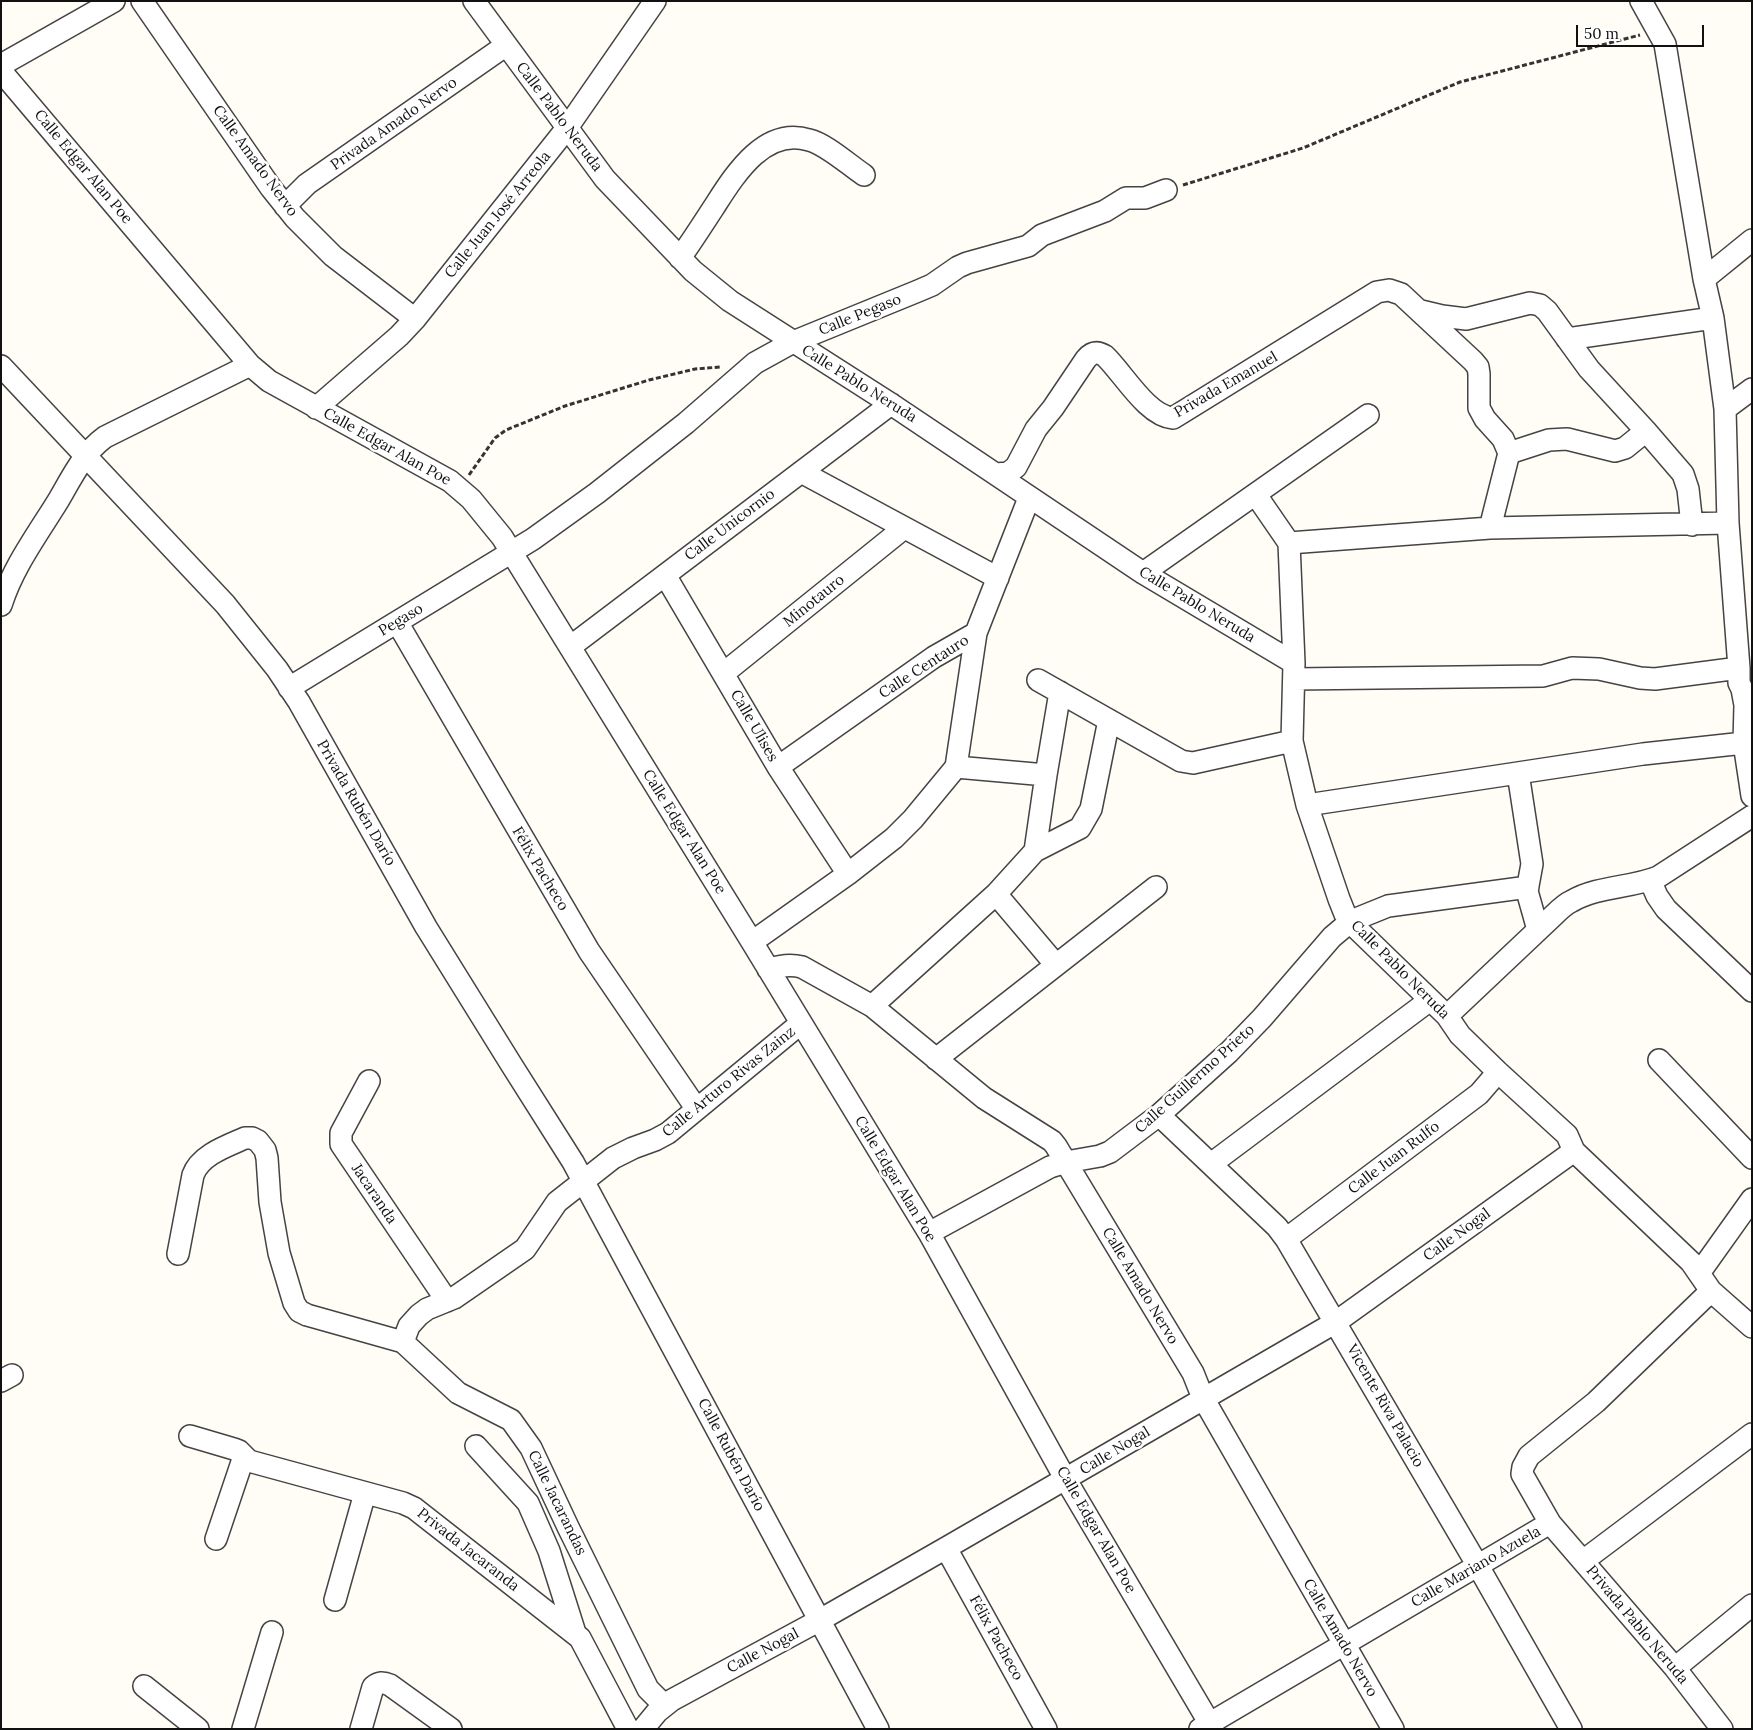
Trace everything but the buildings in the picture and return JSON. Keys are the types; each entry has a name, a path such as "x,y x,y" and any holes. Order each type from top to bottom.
{"street":[{"path":"1,64 114,1"},
{"name":"Calle Amado Nervo","path":"142,1 285,206 333,256 415,319"},
{"name":"Calle Pablo Neruda","path":"474,1 505,46 568,128 604,179 699,276 730,301 891,404 1029,498 1294,671 1292,741 1308,804 1345,914 1447,1016 1460,1035 1567,1135 1574,1151 1691,1262 1700,1272 1711,1290 1752,1327"},
{"name":"Calle Juan José Arreola","path":"316,408 399,336 415,319 568,128 655,1"},
{"path":"1641,1 1665,44 1704,279 1713,318 1725,409 1728,524 1740,668 1739,683 1748,695 1744,744 1752,796"},
{"name":"Privada Amado Nervo","path":"285,206 307,184 505,46"},
{"name":"Calle Edgar Alan Poe","path":"1,71 250,364 269,382 438,473 460,488 485,516 512,552 929,1233 1066,1480 1208,1727"},
{"path":"680,258 734,177 764,147 789,138 810,140 864,174"},
{"name":"Calle Pegaso","path":"512,552 597,493 686,423 741,373 761,359 793,342 918,292 958,267 1028,246 1042,235 1105,211 1126,198 1145,198 1166,190"},
{"path":"1704,279 1752,240"},
{"name":"Privada Emanuel","path":"996,474 1008,473 1016,467 1036,429 1093,352 1106,356 1145,401 1161,415 1173,418 1377,292 1389,290 1401,294 1478,367 1479,408 1485,419 1503,439 1509,453"},
{"path":"1419,311 1466,319 1530,302 1540,305 1547,311 1589,369 1683,474 1688,489 1692,525"},
{"path":"1567,339 1713,318"},
{"path":"1,605 11,576 95,444 105,437 250,364"},
{"path":"1,366 87,455"},
{"path":"1725,409 1752,389"},
{"name":"Calle Unicornio","path":"570,647 891,404"},
{"path":"1143,573 1368,415"},
{"path":"1490,528 1509,453 1549,440 1567,439 1615,451 1624,448 1646,431"},
{"name":"Privada Rubén Darío","path":"87,455 225,604 277,668 426,927 584,1181"},
{"path":"801,472 998,578"},
{"path":"1256,495 1289,543 1294,671 1543,676 1572,668 1599,669 1640,678 1655,679 1740,668"},
{"name":"Calle Centauro","path":"778,767 934,656 976,633 1029,498"},
{"path":"1289,543 1490,528 1728,524"},
{"name":"Minotauro","path":"724,674 904,528"},
{"name":"Pegaso","path":"289,688 512,552"},
{"name":"Calle Ulises","path":"664,575 778,767 848,874"},
{"path":"1735,607 1752,592"},
{"name":"Félix Pacheco","path":"397,622 589,951 696,1108"},
{"path":"752,942 848,874 894,838 913,819 956,766 976,633"},
{"path":"1038,680 1181,761 1193,764 1292,741"},
{"path":"1035,851 1060,692"},
{"path":"872,1006 996,894 1035,851 1080,828 1091,809 1109,720"},
{"path":"1308,804 1644,754 1744,744"},
{"path":"956,766 1046,775"},
{"path":"1518,773 1532,864 1528,895 1538,930"},
{"path":"1447,1016 1563,907 1591,893 1650,880 1669,872 1752,816"},
{"path":"1650,880 1657,896 1666,909 1752,991"},
{"path":"936,1058 1156,887"},
{"name":"Calle Guillermo Prieto","path":"929,1233 1050,1167 1110,1152 1159,1115 1229,1052 1262,1018 1332,937 1351,922 1388,906 1528,887"},
{"path":"996,894 1056,965"},
{"name":"Calle Amado Nervo","path":"768,969 784,965 802,967 872,1006 984,1098 1052,1142 1060,1150 1193,1373 1203,1398 1393,1729"},
{"path":"1212,1164 1430,1000"},
{"name":"Calle Arturo Rivas Zainz","path":"403,1342 409,1326 427,1309 460,1294 525,1249 554,1205 613,1158 661,1137 800,1024"},
{"path":"1660,1060 1752,1158"},
{"name":"Calle Juan Rulfo","path":"1286,1239 1479,1094 1498,1072"},
{"name":"Jacaranda","path":"369,1082 341,1133 341,1144 447,1301"},
{"name":"Vicente Riva Palacio","path":"1159,1115 1277,1227 1286,1239 1478,1566 1570,1729"},
{"path":"178,1254 193,1175 198,1164 207,1157 239,1141 252,1138 262,1145 267,1158 274,1230 279,1254 296,1307 307,1315 403,1342"},
{"name":"Calle Nogal","path":"643,1729 672,1700 820,1620 1066,1480 1203,1398 1336,1322 1574,1151"},
{"name":"Calle Rubén Darío","path":"584,1181 878,1729"},
{"path":"1700,1272 1752,1199"},
{"name":"Calle Mariano Azuela","path":"1208,1727 1344,1644 1550,1523 1522,1474 1523,1467 1529,1456 1596,1402 1711,1290"},
{"name":"Calle Jacarandas","path":"403,1342 458,1393 506,1416 522,1433 648,1689 664,1706"},
{"path":"1583,1561 1752,1434"},
{"name":"Privada Jacaranda","path":"190,1436 234,1449 249,1461 403,1503 414,1508 575,1632 585,1645 628,1729"},
{"path":"476,1446 528,1503 550,1551 575,1632"},
{"path":"216,1539 244,1456"},
{"path":"335,1600 366,1493"},
{"name":"Privada Pablo Neruda","path":"1550,1523 1674,1668 1722,1729"},
{"name":"Félix Pacheco","path":"946,1548 1046,1729"},
{"path":"1674,1668 1752,1605"},
{"path":"243,1729 272,1632"},
{"path":"362,1729 370,1692 378,1683 384,1682 451,1729"},
{"path":"144,1686 198,1729"}],"path":[{"path":"1166,190 1303,148 1460,82 1658,30"},
{"path":"460,488 500,433 556,409 649,380 695,369 721,368 741,373"}]}
